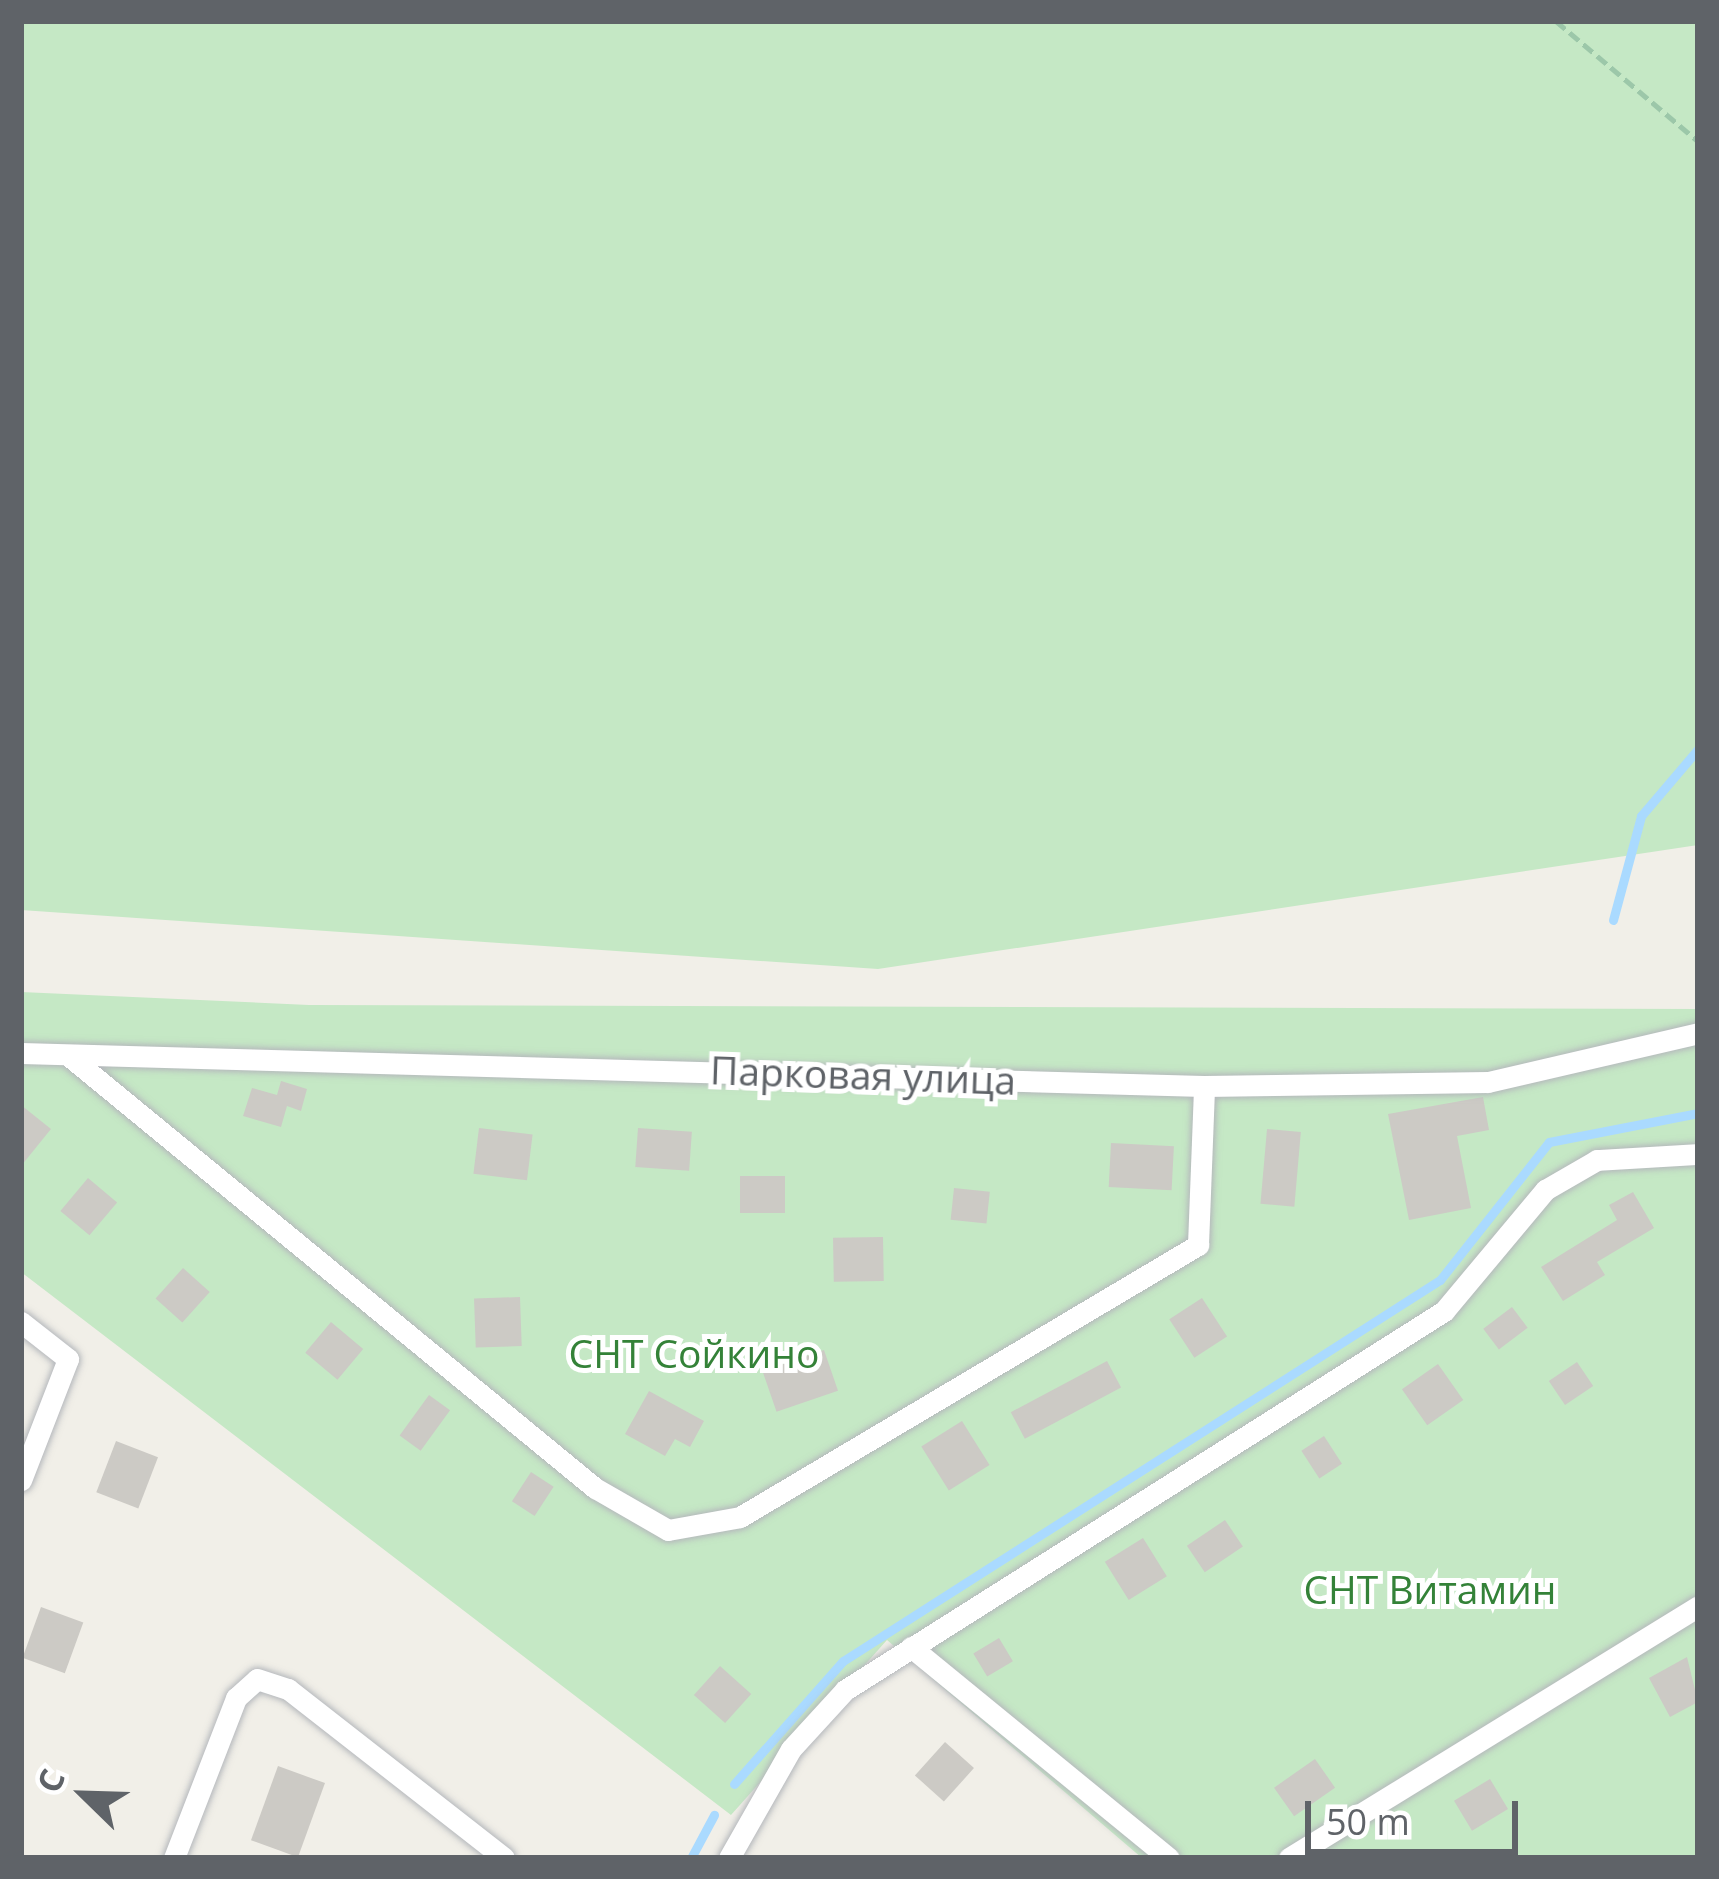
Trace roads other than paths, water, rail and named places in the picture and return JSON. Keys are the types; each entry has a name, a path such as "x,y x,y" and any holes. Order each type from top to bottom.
{"street":[{"name":"Парковая улица","path":"21,1053 1204,1086 1488,1082 1698,1033"},
{"path":"68,1056 595,1488 668,1530 740,1517 1198,1245 1204,1086"},
{"path":"729,1858 791,1749 845,1690 1444,1311 1545,1190 1598,1160 1698,1154"},
{"path":"21,1322 68,1359 21,1480"},
{"path":"1288,1858 1698,1606"},
{"path":"911,1647 1169,1858"},
{"path":"173,1858 236,1698 257,1678 288,1689 504,1858"}],"waterway":[{"path":"1613,920 1641,816 1698,749"},
{"path":"734,1784 843,1661 1440,1280 1549,1142 1698,1113"},
{"path":"691,1858 714,1815"}],"park label":[{"name":"СНТ Сойкино","path":"694,1353"},
{"name":"СНТ Витамин","path":"1430,1589"}]}
